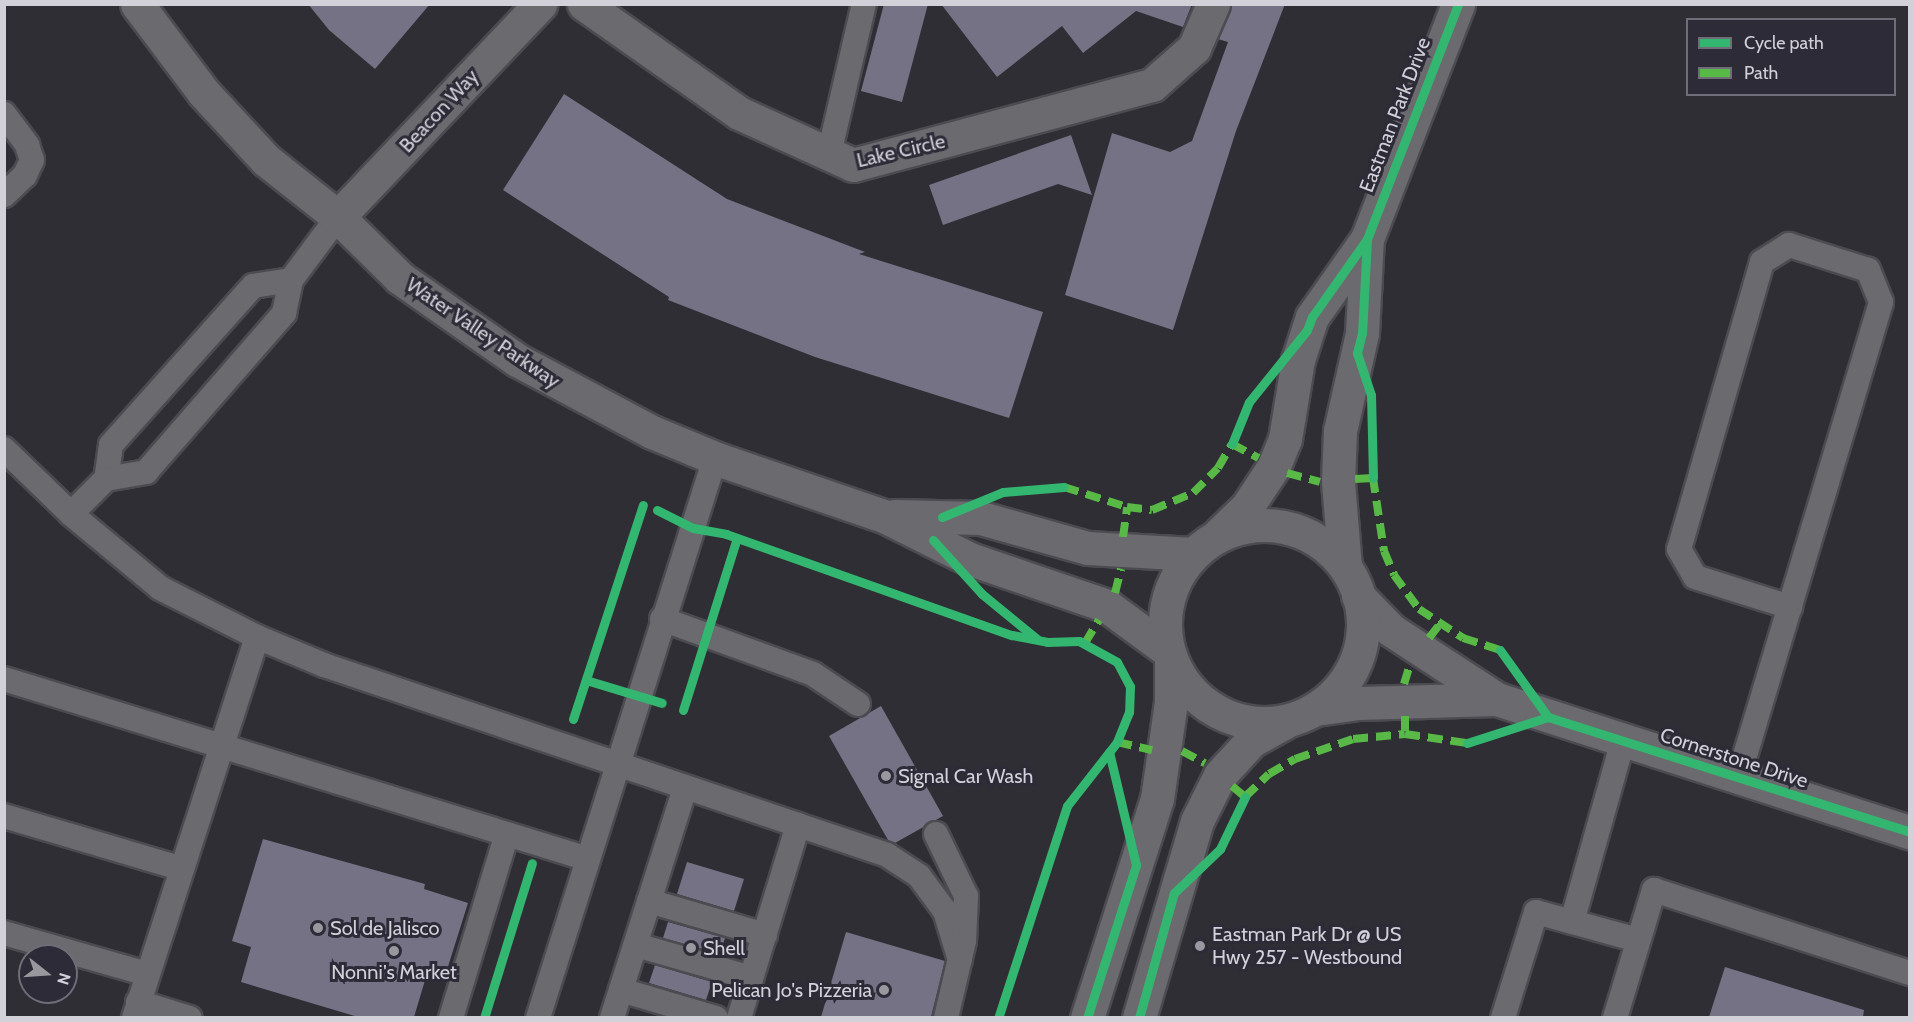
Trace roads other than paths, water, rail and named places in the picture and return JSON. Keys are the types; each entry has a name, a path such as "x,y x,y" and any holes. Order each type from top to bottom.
{"street":[{"name":"Water Valley Parkway","path":"137,4 203,92 266,160 338,218 400,278 518,360 641,427 715,458 884,516 970,559 1107,606 1169,656"},
{"name":"Beacon Way","path":"338,218 540,4"},
{"name":"Lake Circle","path":"584,4 739,112 853,165 1152,85 1194,48 1213,4"},
{"name":"Eastman Park Drive","path":"1205,545 1247,507 1274,466 1285,439 1298,360 1312,317 1367,239 1458,4"},
{"name":"Eastman Park Drive","path":"1352,581 1338,481 1340,431 1362,333 1367,239"},
{"name":"Water Valley Parkway","path":"884,516 981,518 1088,548 1205,545"},
{"path":"1087,1017 1157,799 1171,702 1164,616 1173,582 1205,545 1244,526 1273,525 1301,532 1326,546 1352,581 1363,627 1357,660 1340,688 1316,709 1251,741 1220,775 1197,821 1139,1017"},
{"name":"Cornerstone Drive","path":"1352,581 1391,630 1497,699 1738,779 1910,832"},
{"path":"1169,656 1185,686 1198,699 1230,718 1257,724 1286,722"},
{"name":"Cornerstone Drive","path":"1316,709 1357,703 1497,699"}],"lane":[{"path":"829,154 864,4"},
{"path":"4,114 27,145 32,160 25,175 4,195"},
{"path":"71,514 106,479 146,472 284,313 291,280 338,218"},
{"path":"1738,779 1790,607 1881,302 1868,270 1789,244 1762,262 1679,549 1695,577 1790,607"},
{"path":"106,479 111,445 253,286 291,280"},
{"path":"4,449 71,514 160,588 257,637 324,665 887,855 919,876 945,911 960,960"},
{"path":"538,1017 715,458"},
{"path":"662,620 813,674 858,704"},
{"path":"190,1017 136,1010 179,868 257,637"},
{"path":"4,679 588,859"},
{"path":"1572,922 1623,741"},
{"path":"612,1017 685,788"},
{"path":"4,816 179,868"},
{"path":"739,1017 798,825"},
{"path":"451,1017 507,834"},
{"path":"936,834 966,896 960,960 946,1017"},
{"path":"1616,1017 1654,890 1910,973"},
{"path":"649,901 765,935"},
{"path":"1503,1017 1536,912 1638,940"},
{"path":"4,933 147,974"},
{"path":"636,945 751,978"},
{"path":"621,990 716,1017"}],"place":[{"name":"Signal Car Wash","path":"886,776"},
{"name":"Sol de Jalisco","path":"318,928"},
{"name":"Eastman Park Dr @ US Hwy 257 - Westbound","path":"1200,946"},
{"name":"Shell","path":"691,948"},
{"name":"Nonni's Market","path":"394,951"},
{"name":"Pelican Jo's Pizzeria","path":"884,990"}]}
